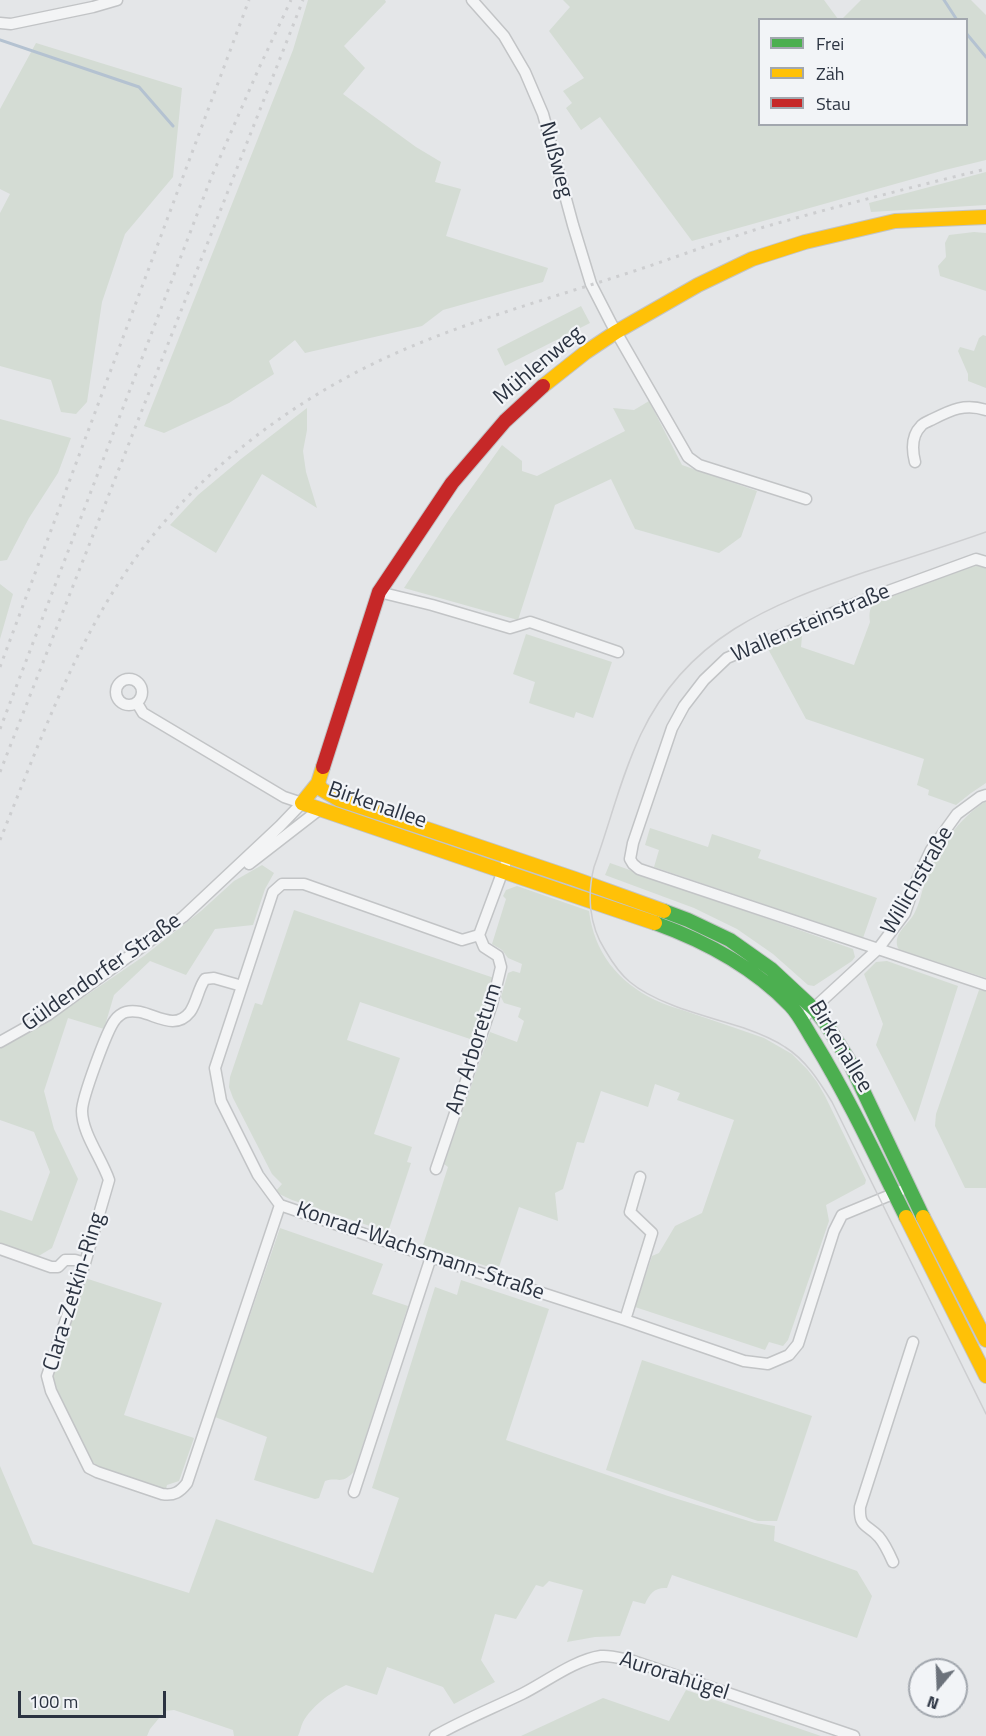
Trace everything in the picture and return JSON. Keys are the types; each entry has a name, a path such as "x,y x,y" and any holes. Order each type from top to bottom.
{"street":[{"path":"0,23 11,24 117,0"},
{"name":"Nußweg","path":"472,0 504,36 525,72 543,114 591,284 688,457 699,465 806,499"},
{"name":"Mühlenweg","path":"318,783 379,592 452,483 505,421 586,352 616,332 699,285 752,259 805,242 895,221 986,217"},
{"path":"915,462 912,449 914,438 921,426 952,409 970,406 986,410"},
{"name":"Wallensteinstraße","path":"878,949 639,868 630,859 630,852 672,728 684,706 704,680 727,658 882,593 976,559 986,562"},
{"path":"379,592 510,628 530,622 618,652"},
{"path":"137,703 143,713 284,797 302,803"},
{"name":"Birkenallee","path":"986,1340 908,1187 848,1059 814,1009 771,969 730,940 688,920 619,894 338,798 321,789 318,783 302,803 642,918 690,937 727,956 761,980 792,1007 834,1074 986,1376"},
{"name":"Willichstraße","path":"801,1020 878,949 905,913 914,886 931,850 957,814 986,795"},
{"name":"Güldendorfer Straße","path":"0,1042 48,1015 183,917 302,803"},
{"name":"Güldendorfer Straße","path":"201,900 320,809"},
{"path":"479,935 507,856"},
{"name":"Konrad-Wachsmann-Straße","path":"479,935 462,940 304,884 282,884 273,892 215,1068 221,1101 258,1175 280,1205 744,1361 768,1364 789,1355 798,1344 834,1231 842,1215 908,1187"},
{"name":"Am Arboretum","path":"436,1168 492,1004 501,967 498,956 484,947 479,935"},
{"path":"878,949 986,985"},
{"name":"Clara-Zetkin-Ring","path":"242,986 214,978 206,979 201,985 191,1011 183,1019 170,1022 139,1011 124,1012 114,1020 107,1034 84,1098 82,1112 85,1127 109,1180 85,1263 47,1376 51,1391 89,1468 170,1495 181,1491 187,1483 280,1205"},
{"path":"625,1320 652,1233 630,1212 640,1177"},
{"path":"0,1250 51,1267 58,1267 65,1260 85,1263"},
{"path":"354,1492 431,1257"},
{"path":"893,1562 879,1537 863,1524 860,1519 860,1507 913,1342"},
{"name":"Aurorahügel","path":"435,1736 467,1718 523,1694 580,1663 600,1656 612,1656 633,1661 854,1736"}],"shaded area":[{"path":"308,0 385,0 386,2 344,46 365,68 343,94 416,147 441,162 435,182 461,189 446,236 548,268 543,282 443,310 422,326 305,353 295,340 269,361 274,374 229,403 164,433 144,426 293,50"},
{"path":"563,0 824,0 837,18 758,18 758,126 968,126 968,18 843,18 861,0 971,0 986,15 986,160 692,241 600,117 581,130 566,108 572,103 563,91 584,78 549,31 570,7"},
{"path":"36,43 182,88 173,177 125,234 102,302 87,402 76,414 61,412 51,380 0,366 0,213 10,194 0,189 0,109"},
{"path":"986,172 986,205 871,212 869,203"},
{"path":"986,233 986,291 940,276 938,266 946,257 945,243 949,235"},
{"path":"581,306 590,323 505,366 497,349"},
{"path":"986,336 986,388 968,381 968,374 958,351 960,347 974,351 979,338"},
{"path":"649,401 682,465 757,491 741,537 719,553 635,529 611,479 555,505 518,620 404,588 502,445 522,461 522,471 537,476 625,431 613,408 634,410"},
{"path":"307,408 307,430 303,451 306,472 317,508 262,474 216,553 170,525 198,495"},
{"path":"0,419 71,438 58,473 29,518 7,560 0,561"},
{"path":"982,565 986,567 986,783 956,805 928,795 929,790 917,785 924,759 806,719 767,647 798,635 802,636 801,647 854,665 870,622 870,612 874,603 970,567"},
{"path":"0,584 13,594 0,639"},
{"path":"526,634 612,662 593,718 576,712 574,718 529,703 535,682 513,674"},
{"path":"986,801 986,978 899,950 897,940 898,935 916,910 926,878 943,845 958,825"},
{"path":"650,828 708,847 712,834 761,850 758,858 877,898 863,938 654,867 659,850 645,845"},
{"path":"610,863 853,949 855,957 814,986 808,985 773,954 737,929 694,908 605,875"},
{"path":"262,865 274,873 265,889 253,925 215,929 186,975 150,961 114,995 104,1029 68,1018 44,1091 54,1129 78,1179 52,1248 37,1257 0,1245 0,1210 32,1221 50,1172 34,1132 0,1120 0,1047 43,1025 144,956 201,911 234,881"},
{"path":"517,886 589,911 596,940 602,952 619,975 642,993 664,1004 764,1038 792,1054 817,1082 866,1180 865,1184 826,1205 829,1221 788,1340 783,1346 769,1342 765,1350 635,1307 652,1256 659,1253 675,1226 702,1213 734,1120 677,1100 680,1093 655,1084 648,1107 601,1091 584,1143 577,1142 563,1189 555,1193 558,1221 519,1207 498,1270 423,1245 448,1167 444,1164 490,1032 517,1042 524,1021 518,1017 521,1008 504,1003 501,997 508,973 513,971 520,973 522,964 508,958 502,950 492,944 506,899 503,896 506,890"},
{"path":"294,910 494,978 476,1041 360,1002 347,1040 400,1058 374,1134 412,1147 407,1162 411,1163 388,1232 292,1200 275,1192 282,1184 272,1174 229,1087 230,1077 255,1003 262,1005"},
{"path":"887,961 958,986 915,1122 876,1045 883,1024 864,974 876,962"},
{"path":"979,990 986,991 986,1188 965,1188 935,1126 936,1114"},
{"path":"280,1228 383,1264 372,1294 408,1306 354,1472 342,1480 325,1481 319,1498 315,1499 254,1480 267,1437 215,1417"},
{"path":"85,1278 162,1303 124,1415 194,1438 179,1481 167,1485 166,1489 161,1490 98,1467 92,1461 54,1385 55,1369"},
{"path":"461,1280 549,1309 506,1440 668,1496 755,1523 775,1526 774,1541 857,1571 872,1596 857,1638 672,1575 667,1588 653,1592 645,1604 633,1601 620,1636 595,1637 567,1642 583,1590 549,1581 543,1587 536,1585 516,1619 495,1614 481,1660 495,1682 454,1704 443,1687 387,1667 377,1695 346,1685 340,1688 311,1711 303,1722 298,1736 234,1736 233,1730 174,1710 165,1711 147,1736 0,1736 0,1466 33,1544 189,1593 216,1519 373,1573 399,1498 372,1488 435,1287 457,1295"},
{"path":"642,1360 812,1416 777,1521 758,1521 606,1470"},
{"path":"686,1690 821,1736 521,1736 603,1698 669,1721"}],"waterway":[{"path":"944,0 956,18"},
{"path":"968,35 986,57"},
{"path":"0,40 139,87 173,126"}],"tram line":[{"path":"986,532 830,584 764,612 734,629 682,672 660,701 634,750 594,867 590,899 593,920 600,940 616,968 630,982 669,1004 770,1038 793,1052 812,1072 832,1102 986,1414"}],"railway":[{"path":"0,667 249,0"},
{"path":"0,729 211,178 291,0"},
{"path":"0,772 303,0"},
{"path":"0,840 64,684 103,609 125,573 150,539 204,480 265,429 298,406 367,367 403,350 485,319 764,227 986,169"}],"traffic: fast":[{"path":"664,911 730,940 771,969 814,1009 848,1059 923,1217"},
{"path":"655,923 692,938 744,967 776,991 794,1009 839,1086 906,1217"}],"traffic: slow":[{"path":"543,386 616,332 698,285 752,259 805,242 895,221 986,217"},
{"path":"323,767 318,783 302,803 655,923"},
{"path":"318,783 321,789 338,799 664,911"},
{"path":"906,1217 986,1376"},
{"path":"923,1217 986,1340"}],"traffic: jam":[{"path":"323,767 379,592 452,483 505,421 543,386"}]}
